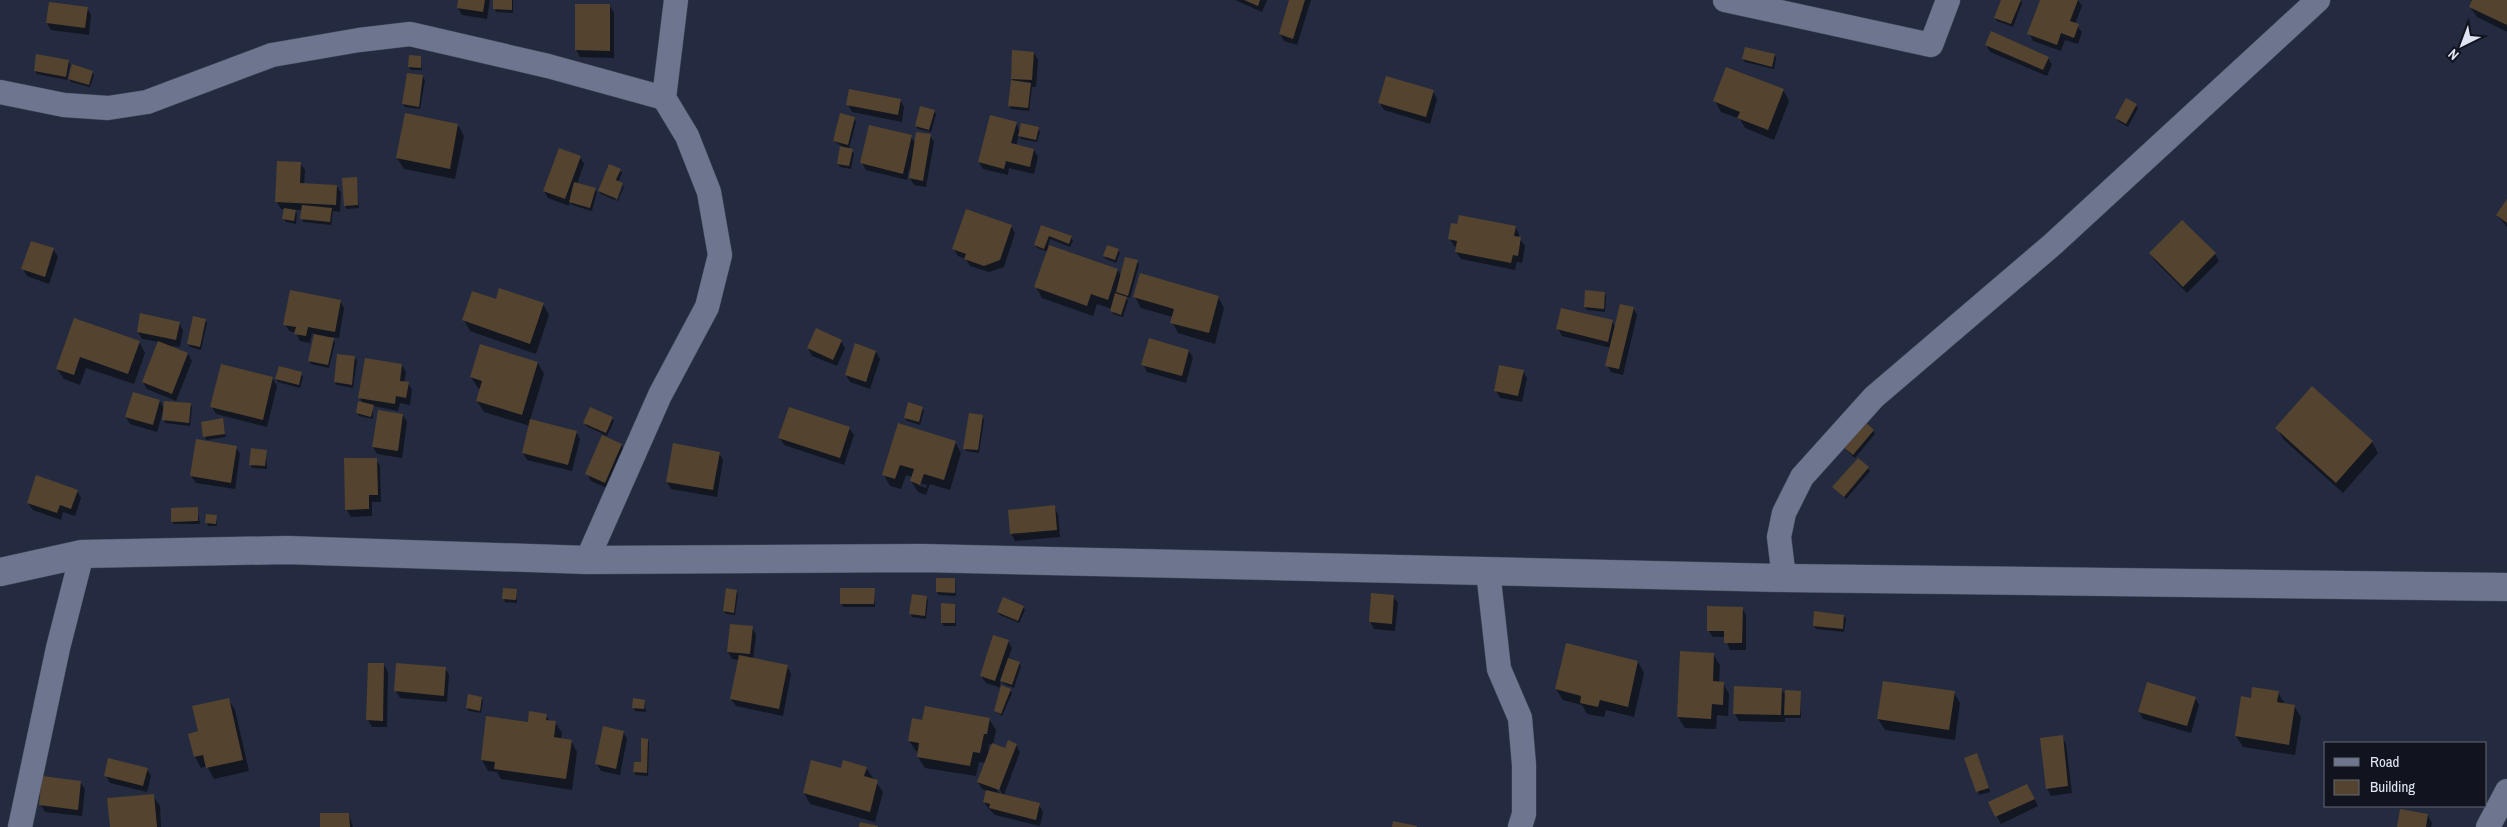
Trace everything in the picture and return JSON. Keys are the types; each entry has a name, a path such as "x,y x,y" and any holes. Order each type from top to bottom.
{"street":[{"path":"587,560 660,396 708,307 720,255 709,192 687,136 664,98 676,0"},
{"path":"1725,0 1931,45 1948,0"},
{"path":"1784,578 1779,537 1784,513 1802,477 1874,397 2053,244 2318,0"},
{"path":"0,92 64,106 108,108 147,102 272,55 359,40 410,34 538,63 664,98"},
{"path":"0,572 82,554 287,550 587,560 922,558 1784,578 2507,587"},
{"path":"20,827 58,648 82,554"},
{"path":"1488,571 1499,669 1520,718 1524,765 1524,814 1520,827"},
{"path":"2488,827 2507,791"}],"building":[{"path":"458,0 485,0 483,12 457,8"},
{"path":"493,0 512,0 512,10 493,9"},
{"path":"1244,0 1260,0 1258,6"},
{"path":"1289,0 1305,0 1293,39 1279,34"},
{"path":"2001,0 2021,0 2011,24 1994,18"},
{"path":"2040,0 2078,0 2070,21 2079,24 2074,38 2061,33 2057,45 2027,34"},
{"path":"2472,0 2507,0 2507,25 2469,7"},
{"path":"49,2 88,7 85,28 46,23"},
{"path":"575,4 610,4 610,51 575,50"},
{"path":"1991,31 2049,57 2043,70 1985,45"},
{"path":"1745,47 1775,54 1772,67 1742,59"},
{"path":"1012,50 1034,52 1032,80 1011,79"},
{"path":"36,54 69,60 66,77 34,71"},
{"path":"409,55 421,56 421,68 408,67"},
{"path":"72,64 93,71 89,85 68,79"},
{"path":"1726,67 1784,89 1768,130 1737,118 1740,112 1713,101"},
{"path":"407,73 423,75 419,107 402,104"},
{"path":"1386,76 1434,90 1426,117 1378,103"},
{"path":"1011,80 1031,83 1028,108 1008,106"},
{"path":"849,89 901,99 898,115 846,105"},
{"path":"2126,98 2137,104 2126,124 2115,118"},
{"path":"920,106 935,110 929,130 915,126"},
{"path":"405,113 458,124 450,169 396,158"},
{"path":"840,113 855,117 848,145 833,141"},
{"path":"990,115 1017,122 1011,143 1034,149 1030,167 1006,161 1004,169 978,162"},
{"path":"1021,123 1039,127 1036,140 1018,136"},
{"path":"869,125 912,135 903,174 860,163"},
{"path":"916,132 931,134 923,181 909,178"},
{"path":"840,146 853,149 849,166 837,164"},
{"path":"559,148 581,156 565,199 543,191"},
{"path":"277,161 301,162 300,183 337,185 336,205 275,202"},
{"path":"609,164 621,169 616,180 623,183 617,199 598,191"},
{"path":"357,177 358,205 344,206 342,178"},
{"path":"574,182 596,188 590,208 569,202"},
{"path":"2507,199 2507,223 2496,215"},
{"path":"302,205 332,208 330,222 300,219"},
{"path":"284,208 296,210 294,221 282,219"},
{"path":"966,209 1012,225 1000,260 984,266 964,259 966,254 952,249"},
{"path":"1459,215 1516,226 1514,236 1521,237 1518,256 1513,255 1511,263 1455,252 1457,241 1448,239 1451,223 1457,224"},
{"path":"2182,220 2216,253 2183,287 2149,253"},
{"path":"1041,225 1072,236 1069,244 1049,236 1044,249 1034,245"},
{"path":"31,241 54,248 45,277 21,269"},
{"path":"1049,245 1118,269 1108,300 1091,294 1087,306 1034,287"},
{"path":"1107,245 1119,249 1115,260 1103,256"},
{"path":"1125,257 1138,260 1128,296 1116,292"},
{"path":"1140,273 1219,296 1209,333 1170,323 1174,309 1133,297"},
{"path":"499,288 544,303 530,344 462,320 472,291 496,299"},
{"path":"290,290 341,300 335,332 308,327 306,336 294,334 296,327 283,325"},
{"path":"1585,290 1605,292 1604,309 1584,307"},
{"path":"1115,293 1127,297 1121,315 1110,311"},
{"path":"1620,304 1634,307 1619,369 1605,366"},
{"path":"1561,308 1613,320 1608,342 1556,329"},
{"path":"140,313 180,322 176,340 137,332"},
{"path":"193,316 206,319 200,347 187,344"},
{"path":"74,318 140,341 128,374 80,357 74,375 56,369"},
{"path":"816,328 842,340 833,360 807,348"},
{"path":"314,334 334,338 328,365 308,361"},
{"path":"1149,338 1189,350 1182,376 1141,365"},
{"path":"158,341 188,353 172,394 142,382"},
{"path":"855,343 876,351 866,382 845,375"},
{"path":"480,344 538,362 522,415 476,401 482,381 470,377"},
{"path":"337,354 355,356 352,385 334,382"},
{"path":"365,358 402,364 400,381 409,382 406,398 396,396 395,404 358,398"},
{"path":"221,364 273,377 263,420 210,407"},
{"path":"1499,365 1524,370 1518,396 1494,391"},
{"path":"279,366 302,372 299,385 275,379"},
{"path":"2312,386 2373,441 2336,483 2275,428"},
{"path":"133,392 160,400 153,425 125,417"},
{"path":"164,401 191,403 189,423 162,420"},
{"path":"358,401 374,405 371,417 356,413"},
{"path":"908,402 923,407 919,422 904,418"},
{"path":"590,407 613,417 606,433 583,423"},
{"path":"789,407 850,427 840,458 778,438"},
{"path":"378,410 403,414 398,451 372,447"},
{"path":"969,413 983,415 978,450 963,449"},
{"path":"223,418 225,434 203,437 201,422"},
{"path":"530,419 577,431 568,465 522,453"},
{"path":"1864,421 1874,430 1853,455 1843,447"},
{"path":"898,423 956,441 944,480 924,474 920,485 910,481 914,469 900,465 895,479 882,475"},
{"path":"602,435 622,444 605,483 585,474"},
{"path":"196,439 237,446 231,483 190,476"},
{"path":"673,443 720,452 713,490 666,482"},
{"path":"251,448 267,450 265,466 249,465"},
{"path":"344,458 377,458 378,495 369,495 369,509 345,510"},
{"path":"1858,458 1869,467 1844,497 1832,487"},
{"path":"36,475 78,490 71,509 60,505 57,513 27,503"},
{"path":"1055,505 1057,530 1010,534 1008,510"},
{"path":"198,507 198,521 171,522 171,508"},
{"path":"206,514 217,515 216,524 205,523"},
{"path":"936,578 955,578 955,593 936,592"},
{"path":"503,588 517,589 516,600 502,599"},
{"path":"726,588 737,590 734,613 723,611"},
{"path":"840,588 875,588 874,604 840,604"},
{"path":"1371,593 1394,595 1392,624 1369,622"},
{"path":"912,594 927,596 925,616 909,614"},
{"path":"1003,597 1024,606 1018,621 997,612"},
{"path":"941,603 955,604 955,623 941,623"},
{"path":"1707,606 1743,607 1742,643 1724,643 1724,631 1707,631"},
{"path":"1814,611 1844,615 1843,629 1813,626"},
{"path":"730,624 753,626 750,654 727,652"},
{"path":"993,635 1009,640 995,681 980,676"},
{"path":"1566,643 1638,661 1628,707 1600,700 1598,707 1580,703 1581,696 1555,689"},
{"path":"1680,651 1714,653 1713,681 1724,682 1723,705 1712,704 1711,719 1677,717"},
{"path":"739,655 788,665 779,709 730,699"},
{"path":"1008,658 1020,662 1012,685 1000,681"},
{"path":"368,663 384,663 383,721 366,720"},
{"path":"396,663 446,667 444,696 394,691"},
{"path":"1883,681 1955,691 1949,730 1877,719"},
{"path":"2147,682 2196,697 2187,726 2138,712"},
{"path":"1001,685 1011,689 1001,714 994,711"},
{"path":"1734,686 1782,688 1781,715 1733,714"},
{"path":"2252,687 2279,691 2277,702 2295,705 2289,745 2235,736 2241,696 2251,698"},
{"path":"1785,690 1801,691 1800,715 1784,715"},
{"path":"468,694 482,697 480,711 466,708"},
{"path":"229,698 243,760 206,768 203,755 194,757 188,734 198,731 192,706"},
{"path":"633,698 645,700 644,709 632,708"},
{"path":"925,706 990,718 987,734 984,734 980,753 973,752 970,766 917,757 919,743 908,741 912,718 922,720"},
{"path":"529,711 547,714 546,720 556,721 554,737 572,740 566,779 494,769 495,762 481,760 486,716 528,722"},
{"path":"603,726 624,731 616,769 595,764"},
{"path":"2063,735 2068,786 2046,789 2040,738"},
{"path":"641,738 648,739 647,773 633,772 634,762 641,762"},
{"path":"1008,740 1017,744 999,790 977,782 992,743 1005,748"},
{"path":"1977,753 1989,788 1976,792 1964,758"},
{"path":"108,758 148,768 143,786 104,776"},
{"path":"811,760 841,768 843,760 867,767 864,776 878,780 870,812 803,793"},
{"path":"42,776 81,781 78,810 39,805"},
{"path":"2027,784 2035,799 1995,817 1988,802"},
{"path":"986,790 1040,803 1036,820 989,808 990,804 983,802"},
{"path":"154,794 157,827 110,827 107,798"},
{"path":"2400,809 2428,814 2426,827 2397,827"},
{"path":"320,813 349,813 350,827 320,827"},
{"path":"1393,821 1417,826 1417,827 1392,827"},
{"path":"860,822 878,826 878,827 859,827"}]}
